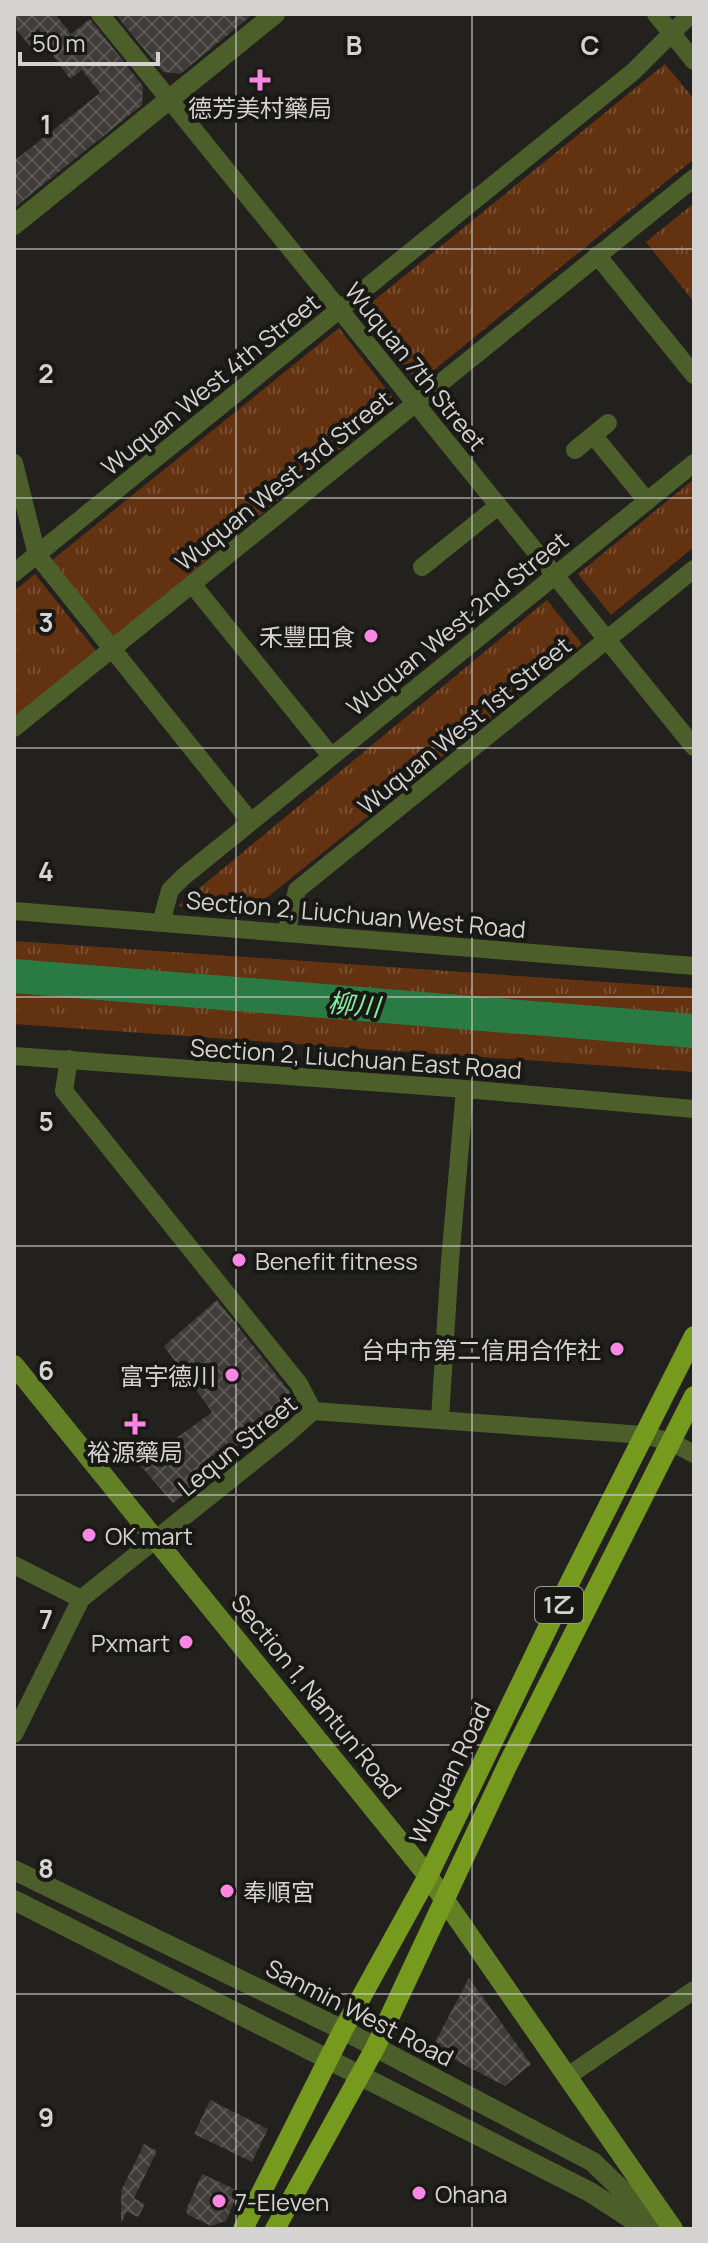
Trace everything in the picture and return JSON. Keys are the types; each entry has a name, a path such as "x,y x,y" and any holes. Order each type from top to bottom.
{"main road":[{"name":"Wuquan Road","path":"243,2229 343,2030 428,1876 694,1336"},
{"name":"Section 1, Nantun Road","path":"14,1365 428,1876 673,2229"},
{"name":"Wuquan Road","path":"275,2229 375,2048 444,1898 694,1396"}],"street":[{"name":"Wuquan 7th Street","path":"100,14 694,747"},
{"path":"14,225 275,14"},
{"path":"656,14 694,61"},
{"name":"Wuquan West 4th Street","path":"14,573 634,71 691,14"},
{"name":"Wuquan West 3rd Street","path":"14,728 694,178"},
{"path":"597,255 694,375"},
{"path":"575,450 608,423"},
{"path":"593,435 647,501"},
{"path":"14,463 37,555 250,821"},
{"name":"Wuquan West 2nd Street","path":"161,923 170,890 250,821 694,463"},
{"path":"422,567 498,506"},
{"name":"Wuquan West 1st Street","path":"286,933 297,890 694,569"},
{"path":"192,584 331,756"},
{"name":"Section 2, Liuchuan West Road","path":"14,911 694,966"},
{"name":"Section 2, Liuchuan East Road","path":"14,1056 694,1109"},
{"path":"69,1059 64,1091 299,1384 313,1411"},
{"path":"440,1418 465,1089"},
{"name":"Lequn Street","path":"14,1734 81,1599 313,1411 644,1435 671,1442 694,1454"},
{"path":"14,1565 81,1599"},
{"name":"Sanmin West Road","path":"14,1870 343,2030 593,2162 662,2229"},
{"path":"14,1900 590,2192 647,2229"},
{"path":"568,2076 694,1990"}],"green space":[{"path":"665,64 694,99 694,159 418,383 361,311"},
{"path":"694,203 694,302 646,242"},
{"path":"339,328 396,402 113,638 51,561"},
{"path":"694,479 694,547 611,615 578,574"},
{"path":"35,574 97,652 14,719 14,591"},
{"path":"547,600 582,644 244,916 178,906"},
{"path":"14,941 694,988 694,1072 14,1024"}],"building":[{"path":"14,14 55,14 71,34 90,19 143,86 142,105 14,208 14,161 100,93 82,70 70,79 40,37 30,46 14,27"},
{"path":"115,14 253,14 180,74 163,72"},
{"name":"富宇德川","path":"217,1300 289,1391 297,1406 173,1503 140,1465 212,1412 164,1346"},
{"path":"469,1978 531,2064 505,2086 432,2048"},
{"path":"210,2100 268,2129 252,2162 194,2134"},
{"path":"144,2144 157,2151 134,2198 145,2204 138,2217 127,2212 121,2223 121,2191"},
{"name":"7-Eleven","path":"202,2174 239,2191 226,2221 211,2226 188,2215 186,2210"}],"waterway":[{"name":"柳川","path":"14,976 694,1031"}],"place":[{"name":"德芳美村藥局","path":"260,80"},
{"name":"禾豐田食","path":"371,636"},
{"name":"Benefit fitness","path":"239,1260"},
{"name":"台中市第二信用合作社","path":"617,1349"},
{"name":"富宇德川","path":"232,1375"},
{"name":"裕源藥局","path":"135,1424"},
{"name":"OK mart","path":"89,1535"},
{"name":"Pxmart","path":"186,1642"},
{"name":"奉順宮","path":"227,1891"},
{"name":"Ohana","path":"419,2193"},
{"name":"7-Eleven","path":"219,2201"}]}
